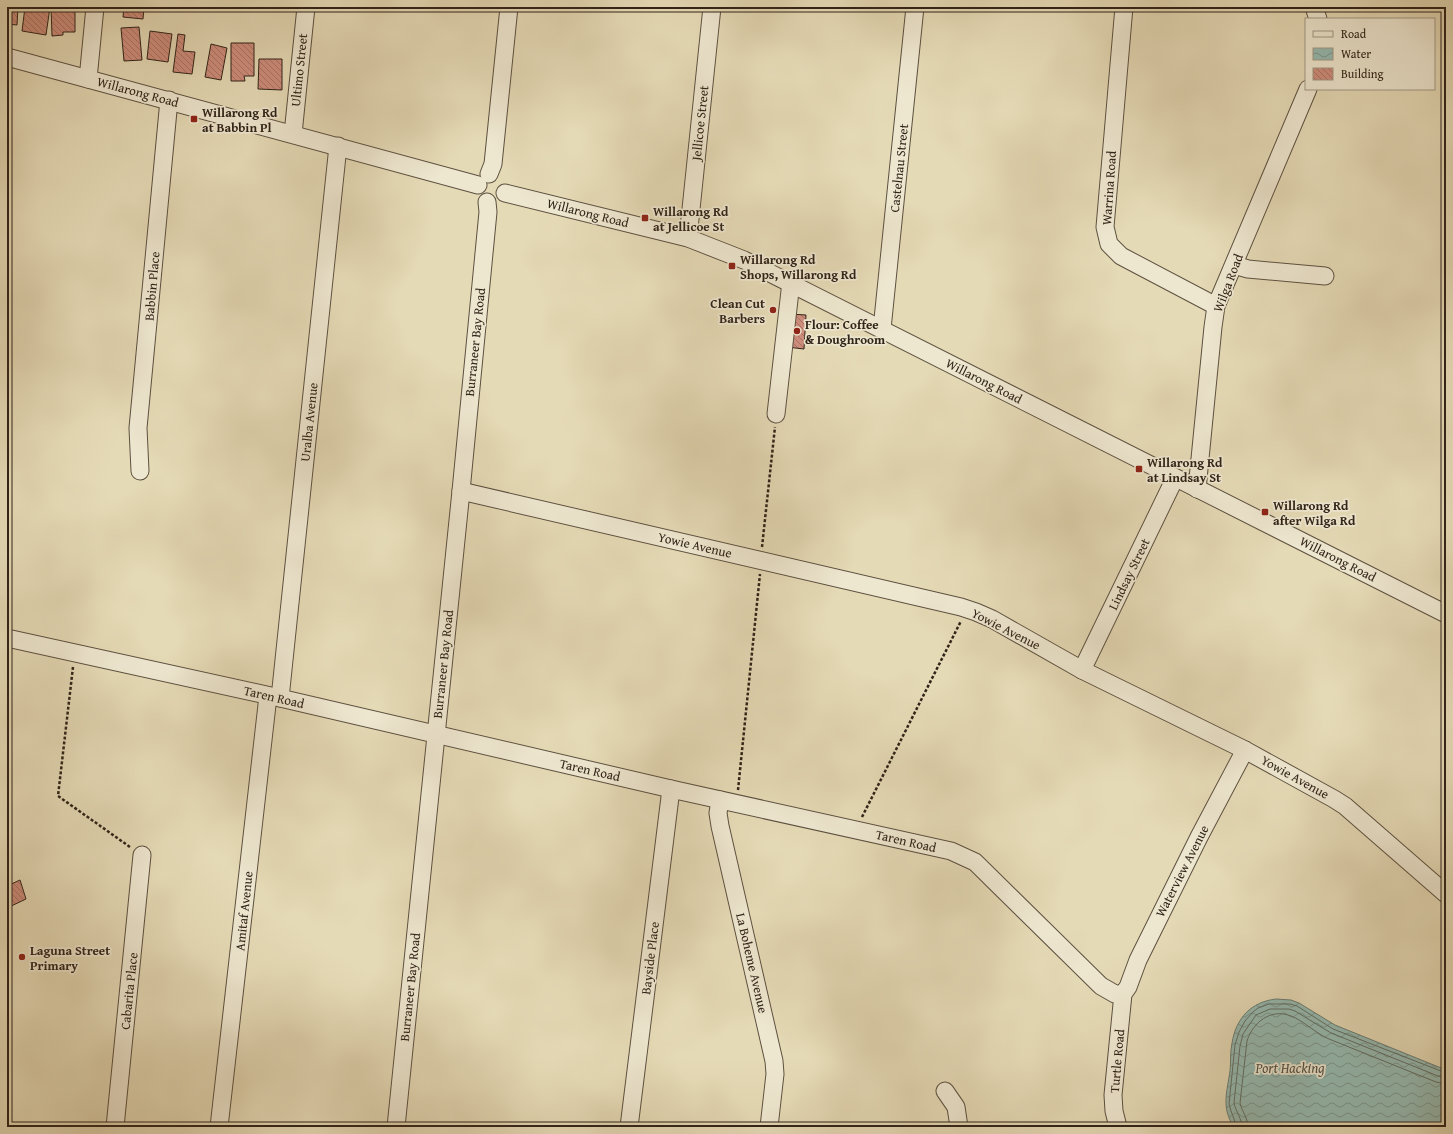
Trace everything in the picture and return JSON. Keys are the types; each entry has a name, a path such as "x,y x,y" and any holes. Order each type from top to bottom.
{"street":[{"path":"88,79 96,7"},
{"name":"Ultimo Street","path":"293,134 306,7"},
{"path":"484,179 494,174 503,179 505,183 505,193 500,200 495,202 487,202 480,196 484,179 492,164 509,7"},
{"name":"Jellicoe Street","path":"688,238 712,7"},
{"name":"Castelnau Street","path":"882,329 915,7"},
{"name":"Warrina Road","path":"1124,7 1105,227 1109,244 1121,256 1216,306"},
{"path":"1314,7 1318,18"},
{"name":"Willarong Road","path":"7,57 338,146 484,179"},
{"name":"Wilga Road","path":"1197,489 1212,327 1216,306 1308,90"},
{"name":"Babbin Place","path":"140,471 138,428 169,100"},
{"name":"Uralba Avenue","path":"274,697 338,146"},
{"name":"Willarong Road","path":"505,193 688,238 744,260 791,282 1446,614"},
{"name":"Burraneer Bay Road","path":"396,1127 461,491 488,212 487,202"},
{"path":"1234,265 1248,269 1325,276"},
{"path":"776,414 791,282"},
{"name":"Lindsay Street","path":"1082,670 1176,478"},
{"name":"Yowie Avenue","path":"461,491 967,609 992,619 1082,670 1245,750 1327,795 1345,806 1446,894"},
{"name":"Taren Road","path":"7,638 436,734 671,790 951,851 975,862 1101,986 1115,994 1123,994"},
{"name":"Amitaf Avenue","path":"219,1127 274,697"},
{"name":"Waterview Avenue","path":"1123,994 1128,987 1138,960 1199,837 1245,750"},
{"name":"Bayside Place","path":"629,1127 671,790"},
{"name":"La Boheme Avenue","path":"728,802 718,813 720,826 774,1061 775,1074 769,1127"},
{"name":"Cabarita Place","path":"115,1127 142,855"},
{"name":"Turtle Road","path":"1118,1127 1114,1111 1113,1095 1123,994"},
{"path":"945,1091 956,1107 959,1127"}],"path":[{"path":"728,802 761,560 776,414"},
{"path":"855,830 967,609"},
{"path":"75,654 58,796 142,855"}],"water":[{"name":"Port Hacking","path":"1276,999 1291,1000 1299,1003 1335,1025 1446,1070 1446,1127 1234,1127 1227,1113 1226,1100 1230,1071 1231,1046 1234,1034 1241,1019 1252,1008 1267,1001"}],"building":[{"path":"7,7 18,7 17,25 7,24"},
{"path":"25,7 50,7 46,35 22,31"},
{"path":"51,7 75,7 75,32 63,32 63,35 52,36"},
{"path":"124,7 144,7 143,19 123,17"},
{"path":"139,27 142,60 124,61 121,28"},
{"path":"150,31 172,34 168,62 147,59"},
{"path":"178,34 185,35 183,51 195,52 192,74 173,72"},
{"path":"231,43 254,43 254,76 244,76 245,81 231,81"},
{"path":"211,44 227,48 221,80 205,77"},
{"path":"259,59 282,59 282,90 258,89"},
{"name":"Flour: Coffee & Doughroom","path":"790,314 806,315 804,349 787,347"},
{"path":"20,880 26,899 7,908 7,886"}],"place":[{"name":"Willarong Rd at Babbin Pl","path":"194,119"},
{"name":"Willarong Rd at Jellicoe St","path":"645,218"},
{"name":"Willarong Rd Shops, Willarong Rd","path":"732,266"},
{"name":"Clean Cut Barbers","path":"773,310"},
{"name":"Flour: Coffee & Doughroom","path":"797,331"},
{"name":"Willarong Rd at Lindsay St","path":"1139,469"},
{"name":"Willarong Rd after Wilga Rd","path":"1265,512"},
{"name":"Laguna Street Primary","path":"22,957"}]}
